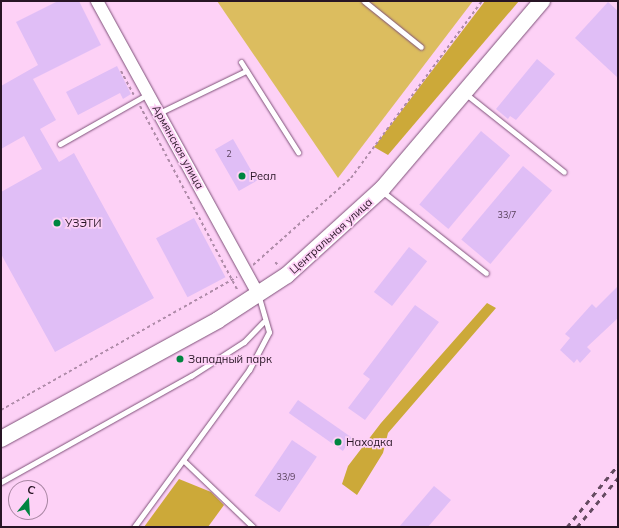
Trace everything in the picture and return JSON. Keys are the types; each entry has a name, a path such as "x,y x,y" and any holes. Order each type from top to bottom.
{"main road":[{"name":"Центральная улица","path":"1,439 244,303 320,248 380,190 465,93 542,1"}],"street":[{"name":"Армянская улица","path":"98,1 258,294"}],"lane":[{"path":"364,1 421,47"},
{"path":"241,62 298,152"},
{"path":"159,113 246,71"},
{"path":"465,93 564,172"},
{"path":"60,144 148,94"},
{"path":"380,190 486,273"},
{"path":"134,527 184,461 249,370 269,332 263,322 258,294"},
{"path":"1,482 192,376 244,342 263,322"},
{"path":"184,461 254,526"}],"path":[{"path":"1,410 232,281 246,270 351,178 482,1"},
{"path":"120,68 244,303"}],"shaded area":[{"path":"217,1 473,1 338,178"},
{"path":"485,1 519,1 388,155 374,147"},
{"path":"487,303 496,308 388,433 383,453 357,495 342,484 348,466 381,423"},
{"path":"179,479 211,492 224,505 208,527 144,527"}],"building":[{"name":"УЗЭТИ","path":"58,1 79,1 101,45 33,79 56,120 40,129 59,162 74,153 154,298 55,352 1,254 1,192 42,169 24,136 1,149 1,86 38,65 16,22"},
{"path":"608,2 618,11 618,78 575,38"},
{"path":"537,59 555,74 516,120 510,116 508,119 496,109"},
{"path":"117,66 131,94 123,99 120,93 78,115 66,92"},
{"path":"481,131 510,155 448,229 419,205"},
{"path":"233,139 257,181 239,191 215,150"},
{"path":"523,166 552,190 490,264 461,240"},
{"path":"194,218 225,277 187,297 156,238"},
{"path":"409,247 427,261 392,306 374,292"},
{"path":"618,286 618,318 587,347 591,351 580,363 577,359 574,363 560,350 570,338 565,334 592,304 596,308"},
{"path":"415,305 439,322 365,420 348,408 370,379 363,374"},
{"path":"298,400 352,438 343,451 289,413"},
{"path":"292,440 317,457 279,512 255,496"},
{"path":"434,486 451,500 428,527 399,527"}],"railway":[{"path":"567,527 618,465"},
{"path":"577,527 618,478"}],"place":[{"name":"Реал","path":"242,176"},
{"name":"УЗЭТИ","path":"57,223"},
{"name":"Западный парк","path":"180,359"},
{"name":"Находка","path":"338,442"}]}
